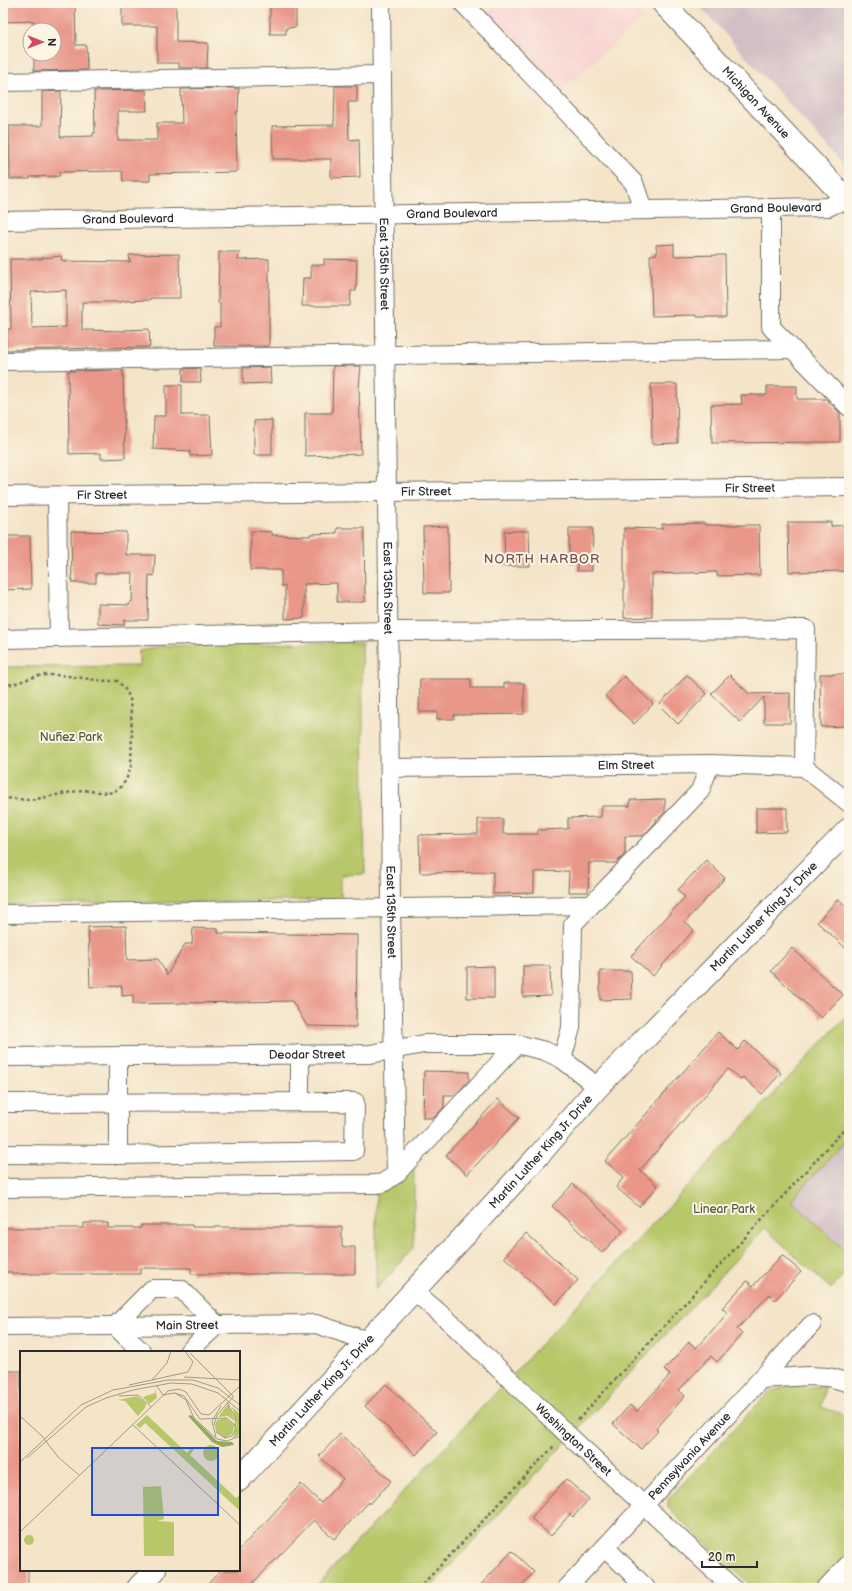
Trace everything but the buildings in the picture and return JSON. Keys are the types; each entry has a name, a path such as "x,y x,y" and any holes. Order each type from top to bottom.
{"main road":[{"name":"Michigan Avenue","path":"663,3 848,199"},
{"name":"Martin Luther King Jr. Drive","path":"240,1479 539,1155 598,1087 849,829"},
{"path":"138,1588 154,1571"}],"street":[{"name":"East 135th Street","path":"380,3 389,631 391,908 396,1174"},
{"path":"463,3 634,183 643,210"},
{"path":"3,82 382,76"},
{"name":"Grand Boulevard","path":"3,221 828,207 848,199"},
{"path":"771,208 771,327 849,407"},
{"path":"3,360 385,356 792,349"},
{"name":"Fir Street","path":"3,496 849,487"},
{"path":"57,496 59,638"},
{"path":"3,639 389,631 806,629 804,767 849,803"},
{"path":"562,1059 571,1028 573,924 700,791 710,764"},
{"name":"Elm Street","path":"390,768 710,764 804,767"},
{"path":"3,914 591,905"},
{"name":"Deodar Street","path":"3,1058 370,1054 424,1044 517,1044 545,1052 562,1059 598,1087"},
{"path":"3,1188 376,1184 383,1182 396,1174 517,1044"},
{"path":"300,1054 300,1102"},
{"path":"118,1056 118,1155"},
{"path":"3,1103 355,1102 354,1151 118,1155 3,1154"},
{"path":"141,1351 115,1326 152,1289 181,1289 217,1325 189,1351"},
{"name":"Washington Street","path":"414,1291 451,1323 566,1433 734,1588"},
{"name":"Main Street","path":"3,1327 316,1324 368,1341"},
{"name":"Pennsylvania Avenue","path":"567,1588 812,1324"},
{"path":"762,1379 808,1376 829,1377 849,1383"},
{"path":"605,1548 646,1588"},
{"path":"826,1588 849,1564"}],"path":[{"path":"3,685 20,683 31,677 46,675 65,675 94,680 118,681 130,698 132,731 131,766 126,780 121,787 113,792 107,793 74,790 32,800 3,798"},
{"path":"419,1588 566,1433 849,1124"}],"shaded area":[{"path":"499,3 629,3 644,18 553,98 480,21"},
{"path":"697,3 849,3 849,170 838,158"},
{"path":"849,1137 849,1254 790,1200"}],"green space":[{"name":"Nuñez Park","path":"362,642 365,874 341,875 341,900 3,905 3,667 139,666 139,651 162,646"},
{"name":"Linear Park","path":"849,1013 849,1137 791,1200 849,1254 849,1270 831,1289 765,1228 430,1588 314,1588"},
{"path":"414,1161 414,1248 376,1290 376,1189"},
{"path":"787,1386 825,1387 821,1407 849,1416 849,1555 818,1588 754,1588 668,1508 668,1499 769,1392"}],"district":[{"name":"NORTH HARBOR","path":"542,558"}]}
